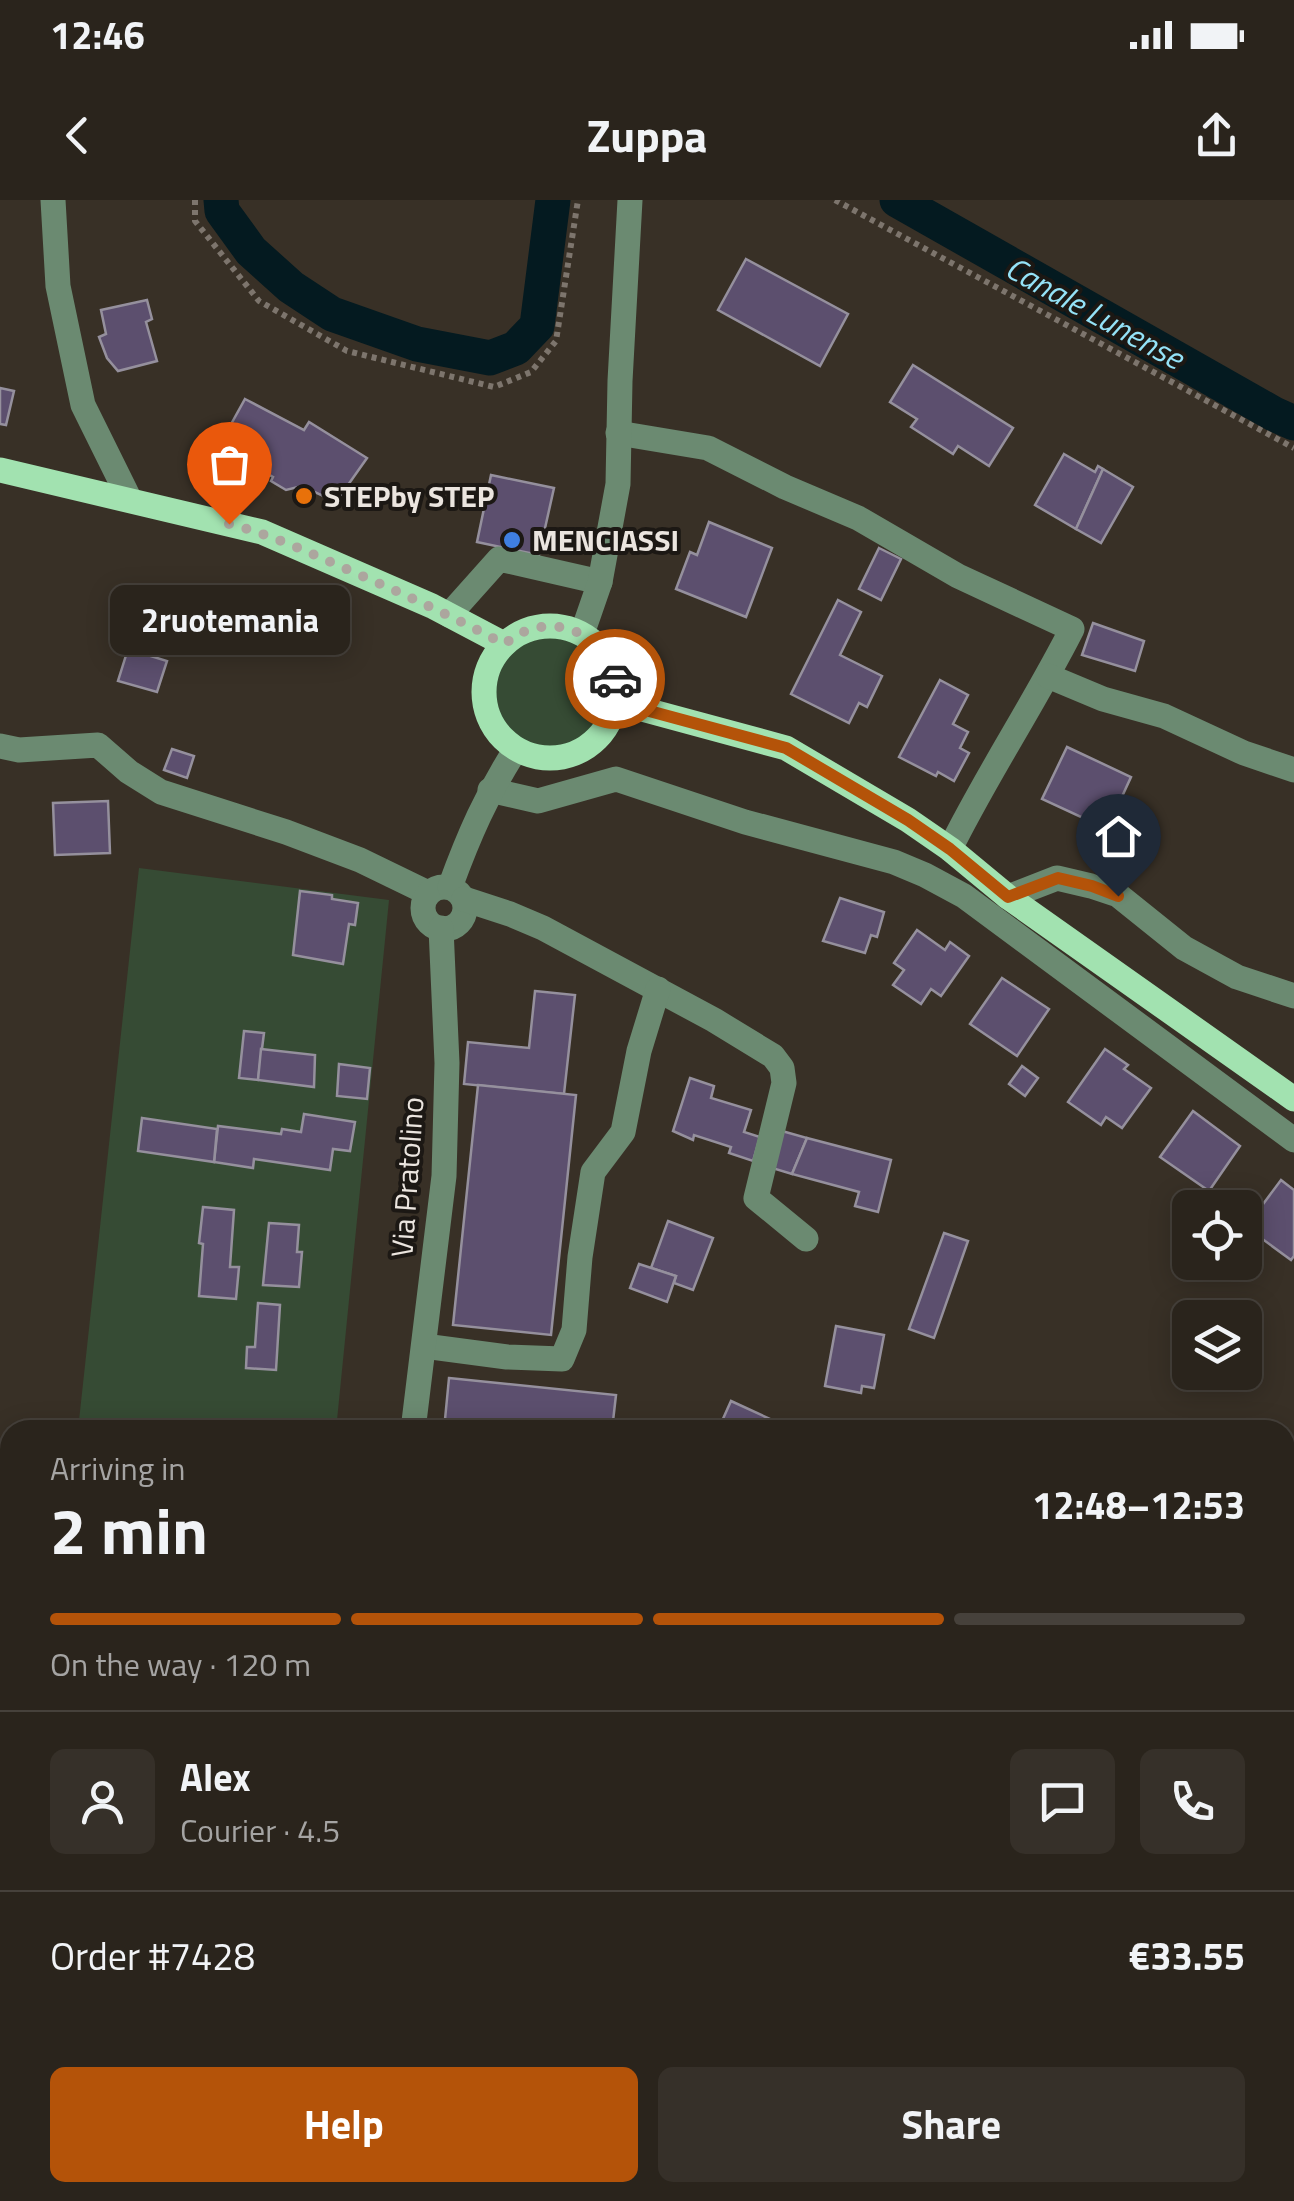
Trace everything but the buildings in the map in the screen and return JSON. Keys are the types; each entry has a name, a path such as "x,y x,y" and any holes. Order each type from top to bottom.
{"main road":[{"path":"0,470 262,532 449,615 504,644"},
{"path":"542,626 582,634 595,643 612,670 616,702 610,720 586,748 570,756 533,756 516,750 489,719 484,700 485,679 492,660 504,644 522,632 542,626"},
{"path":"616,702 786,748 950,849 1008,897 1294,1099"}],"street":[{"path":"53,200 58,286 83,406 130,500"},
{"path":"582,634 600,582 618,484 630,200"},
{"path":"618,433 708,448 784,487 858,518 958,576 1072,629 973,801 950,849"},
{"path":"449,615 499,559 600,582"},
{"path":"1048,676 1103,699 1164,716 1244,753 1294,770"},
{"path":"0,746 19,750 98,746 161,792 286,832 544,928 773,1056 782,1068 784,1083 756,1198 806,1239"},
{"path":"447,893 490,790 516,750"},
{"path":"490,790 538,801 616,780 746,822 894,862 924,875 978,906 1294,1140"},
{"path":"1008,897 1058,878 1092,886 1118,896 1184,948 1237,977 1294,996"},
{"path":"447,893 466,906 455,926 441,928 428,922 424,900 447,893"},
{"name":"Via Pratolino","path":"415,1420 444,1176 448,1063 441,928"},
{"path":"424,1346 562,1360 574,1330 580,1257 594,1172 623,1132 639,1051 658,989"}],"path":[{"path":"195,200 194,221 260,300 347,352 494,387 531,372 556,341 578,200"},
{"path":"834,200 1294,448"}],"green space":[{"path":"550,629 574,633 595,647 609,668 613,692 609,716 595,737 574,751 550,755 526,751 505,737 491,716 487,692 491,668 505,647 526,633"},
{"path":"139,868 389,900 337,1420 79,1420"}],"waterway":[{"name":"Canale Lunense","path":"221,200 222,211 251,251 291,287 332,314 417,344 490,358 516,348 537,326 553,200"},
{"name":"Canale Lunense","path":"897,200 1294,423"}],"way so far":[{"path":"229,524 296,546 432,606 504,644 522,632 542,626 582,634 605,656 615,679"}],"place":[{"name":"STEPby STEP","path":"304,496"},
{"name":"2ruotemania","path":"229,524"},
{"name":"MENCIASSI","path":"512,540"}],"route":[{"path":"615,679 616,702 786,748 908,820 1008,897 1058,878 1118,896"}]}
